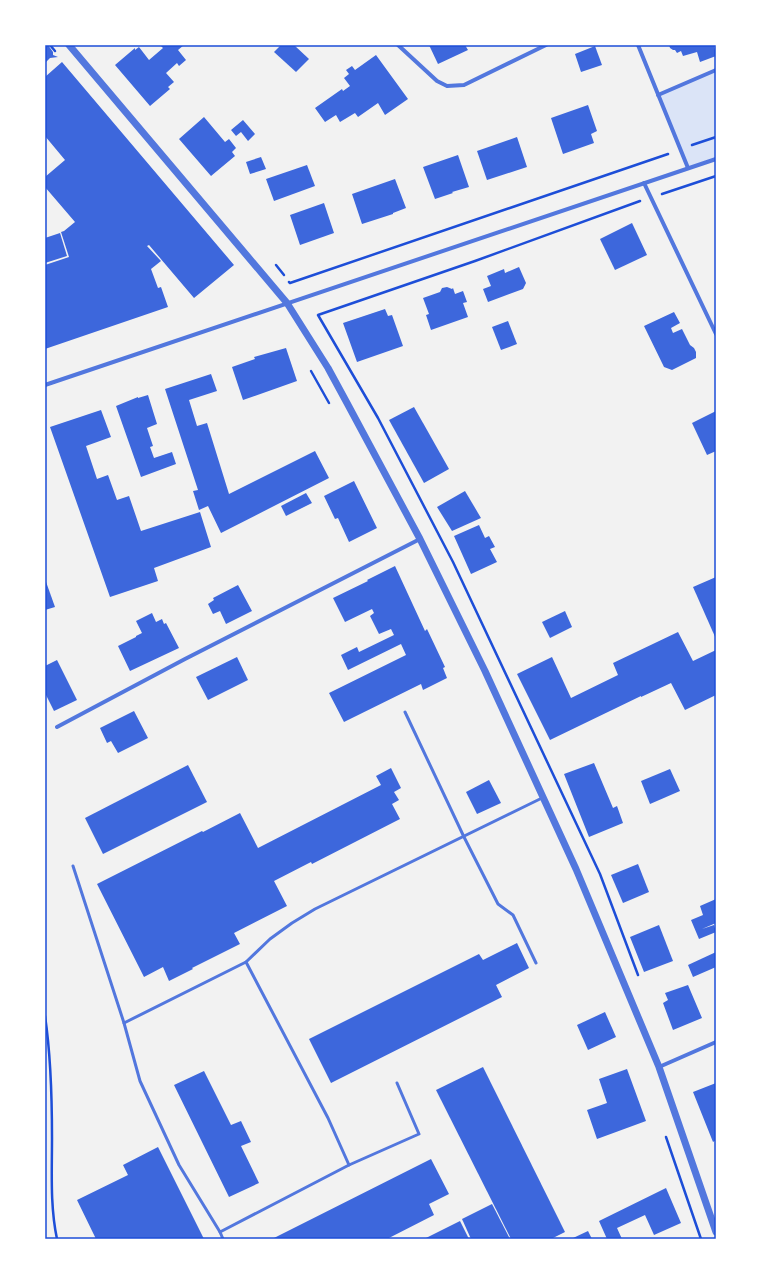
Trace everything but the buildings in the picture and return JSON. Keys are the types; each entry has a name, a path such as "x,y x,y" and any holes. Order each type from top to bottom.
{"street":[{"path":"69,45 286,304 324,362 344,397 420,539 485,671 544,797 576,869 659,1067 716,1232"},
{"path":"398,45 437,81 447,86 464,85 546,45"},
{"path":"638,45 688,168"},
{"path":"658,95 716,70"},
{"path":"45,385 716,159"},
{"path":"644,183 716,334"},
{"path":"57,727 185,659 420,539"},
{"path":"659,1067 716,1042"}],"lane":[{"path":"406,712 464,837 498,904 513,915 536,963"},
{"path":"124,1023 246,962 270,939 315,909 544,797"},
{"path":"73,866 124,1023 140,1081 179,1165 223,1239"},
{"path":"246,962 328,1118 349,1165"},
{"path":"220,1232 349,1165 419,1134 398,1083"}],"path":[{"path":"290,283 716,137"},
{"path":"500,664 453,562 378,418 318,315 651,197 716,176"},
{"path":"45,1016 50,1070 51,1191 56,1239"},
{"path":"666,1135 701,1239"}],"shaded area":[{"path":"716,70 716,159 688,168 658,95"}]}
